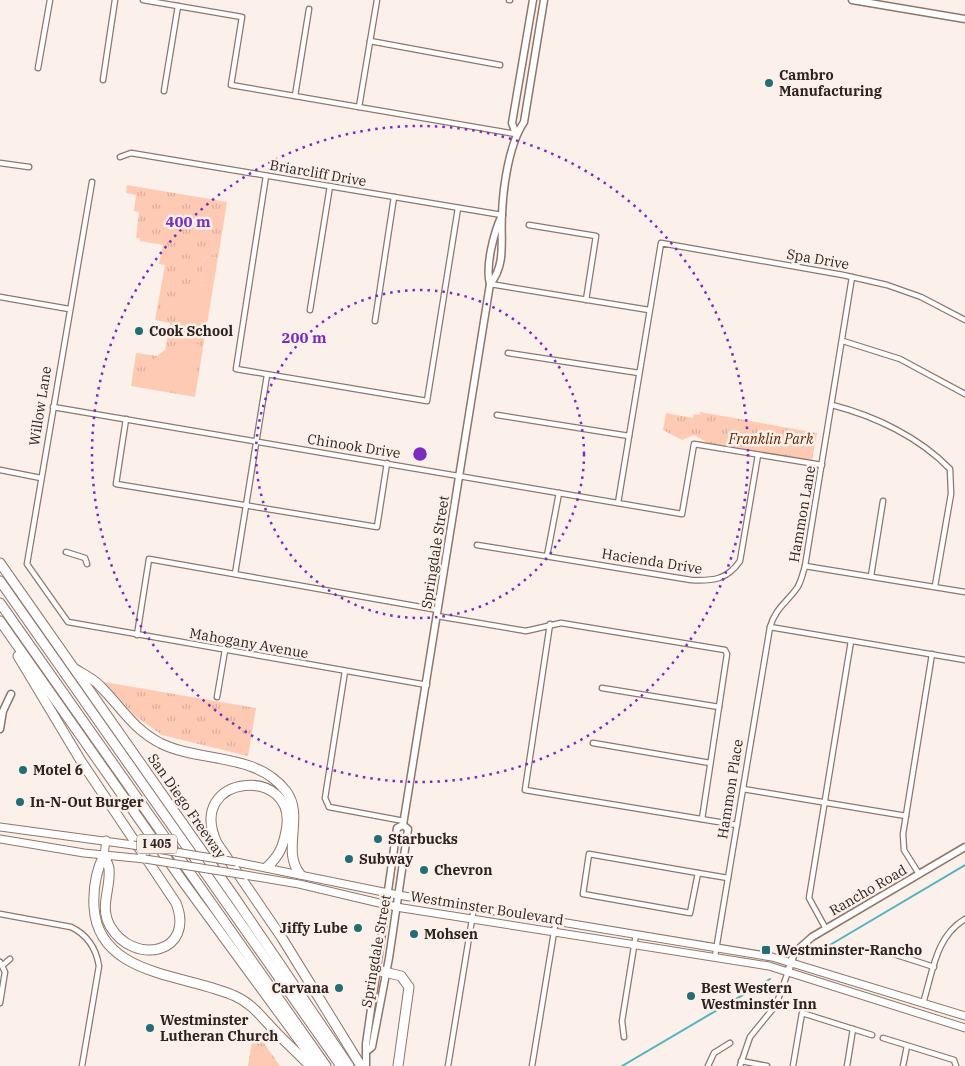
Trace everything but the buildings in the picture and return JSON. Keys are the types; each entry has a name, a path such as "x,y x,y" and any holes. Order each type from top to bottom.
{"highway":[{"name":"San Diego Freeway","path":"0,563 235,898 349,1066"},
{"path":"0,581 341,1066"},
{"path":"0,603 326,1066"},
{"name":"I 405","path":"0,621 184,883 318,1066"},
{"path":"0,626 81,761 176,903 182,918 181,927 168,944 157,950 142,950 123,941 114,932 109,923 105,908 109,870 104,855"},
{"path":"71,666 99,685 138,729 162,743 192,753 251,767 276,781 290,798 294,813 292,856 294,866 300,874"},
{"path":"267,867 282,849 287,826 284,806 273,793 263,787 252,784 235,786 220,796 214,806 210,820 212,832 217,843 282,938 361,1066"},
{"path":"104,855 96,880 95,916 99,930 114,951 140,966 236,996 257,1010 310,1066"},
{"path":"376,970 401,976 409,987 398,1066"}],"main road":[{"name":"Springdale Street","path":"516,134 512,123 533,0"},
{"name":"Springdale Street","path":"490,284 498,274 504,236 502,215 516,134 524,122 544,0"},
{"path":"852,0 965,19"},
{"path":"517,100 521,101 526,108"},
{"name":"Springdale Street","path":"366,1066 366,1044 398,828 404,823 427,685 490,284 488,276 494,231 502,215"},
{"path":"0,729 3,711 12,694"},
{"name":"Springdale Street","path":"367,1052 372,1047 386,973 408,829 404,823"},
{"name":"Westminster Boulevard","path":"0,827 106,840 267,867 398,895 717,947 791,962 965,1016"},
{"name":"Westminster Boulevard","path":"0,839 245,875 396,907 769,966 965,1028"},
{"path":"104,855 106,840"},
{"name":"Rancho Road","path":"791,962 794,953 806,941 965,847"},
{"path":"788,972 791,962"}],"street":[{"path":"38,68 50,0"},
{"path":"103,80 114,0"},
{"path":"143,0 242,17 231,85 516,134"},
{"path":"359,107 377,0"},
{"path":"164,91 178,6"},
{"path":"296,96 309,9"},
{"path":"370,41 500,65"},
{"name":"Briarcliff Drive","path":"120,157 131,153 502,215"},
{"path":"0,163 29,168"},
{"path":"266,176 236,369 267,375 428,401 458,208"},
{"name":"Willow Lane","path":"68,622 27,564 92,182"},
{"path":"310,310 330,186"},
{"path":"375,321 394,197"},
{"path":"528,225 596,236 586,300"},
{"name":"Spa Drive","path":"649,310 661,243 852,276 921,297 965,320"},
{"name":"Hammon Lane","path":"770,627 773,616 782,603 797,588 805,566 843,341 852,276"},
{"path":"490,284 649,310 618,503"},
{"path":"0,297 69,309"},
{"path":"843,341 900,359 965,394"},
{"path":"508,352 639,373"},
{"path":"234,574 267,375"},
{"path":"832,405 861,413 911,438 935,454 950,469 951,494 934,586"},
{"name":"Chinook Drive","path":"53,407 682,514 694,444 758,455"},
{"path":"497,415 629,436"},
{"path":"126,419 116,484 377,527 387,463"},
{"path":"758,455 822,465"},
{"name":"Hacienda Drive","path":"477,545 691,580 710,581 723,578 732,572 740,561 758,455"},
{"path":"0,470 41,478"},
{"path":"547,556 559,493"},
{"path":"871,576 883,502"},
{"path":"66,552 85,558 87,564"},
{"path":"137,635 149,559 526,631 561,623 726,652 702,819"},
{"path":"805,566 965,592"},
{"name":"Mahogany Avenue","path":"68,622 427,685"},
{"path":"550,624 525,790 737,825"},
{"path":"770,627 965,660"},
{"name":"Hammon Place","path":"715,956 770,627"},
{"path":"826,929 809,898 851,641"},
{"path":"217,698 226,650"},
{"path":"918,874 904,850 906,816 932,654"},
{"path":"345,670 325,798 329,807 404,823"},
{"path":"602,688 719,707"},
{"path":"593,744 710,763"},
{"path":"743,789 906,816"},
{"path":"698,873 690,912 583,894 589,854 728,878"},
{"path":"448,1066 474,907"},
{"path":"0,914 71,927 81,932 96,951 98,966 82,1066"},
{"path":"923,1003 937,953 946,933 965,919"},
{"path":"532,1066 556,920"},
{"path":"624,1037 622,1022 636,934"},
{"path":"875,948 934,967"},
{"path":"0,1003 5,972 2,963 10,958"},
{"path":"767,1066 741,1064 750,1037 776,1005 788,972"},
{"path":"793,1066 802,1013 872,1035"},
{"path":"847,1066 854,1029"},
{"path":"883,1038 954,1060 956,1066"},
{"path":"708,1066 714,1053 730,1043"},
{"path":"903,1066 907,1046"}],"green space":[{"path":"127,185 227,202 218,258 204,256 200,284 213,287 195,397 131,386 136,353 164,357 170,323 155,320 165,265 159,264 163,245 140,241 140,238 136,238 139,212 134,211 136,195 126,193"},
{"path":"204,256 218,258 213,287 200,284"},
{"path":"185,288 212,292 205,335 178,331"},
{"path":"186,343 199,344 190,391 143,384 148,368 157,356 170,347"},
{"name":"Franklin Park","path":"700,412 817,433 812,460 708,443 694,435 682,440 663,430 666,413 693,418 694,414 700,415"},
{"path":"104,682 256,708 248,756 162,735 134,715"},
{"path":"254,1029 280,1066 248,1066"}],"waterway":[{"path":"813,955 965,865"},
{"path":"622,1066 770,979"}],"place":[{"name":"Cambro Manufacturing","path":"769,83"},
{"name":"Cook School","path":"139,331"},
{"name":"Motel 6","path":"23,770"},
{"name":"In-N-Out Burger","path":"20,802"},
{"name":"Starbucks","path":"378,839"},
{"name":"Subway","path":"349,859"},
{"name":"Chevron","path":"424,870"},
{"name":"Jiffy Lube","path":"358,928"},
{"name":"Mohsen","path":"414,934"},
{"name":"Westminster-Rancho","path":"766,950"},
{"name":"Carvana","path":"339,988"},
{"name":"Best Western Westminster Inn","path":"691,996"},
{"name":"Westminster Lutheran Church","path":"150,1028"}]}
